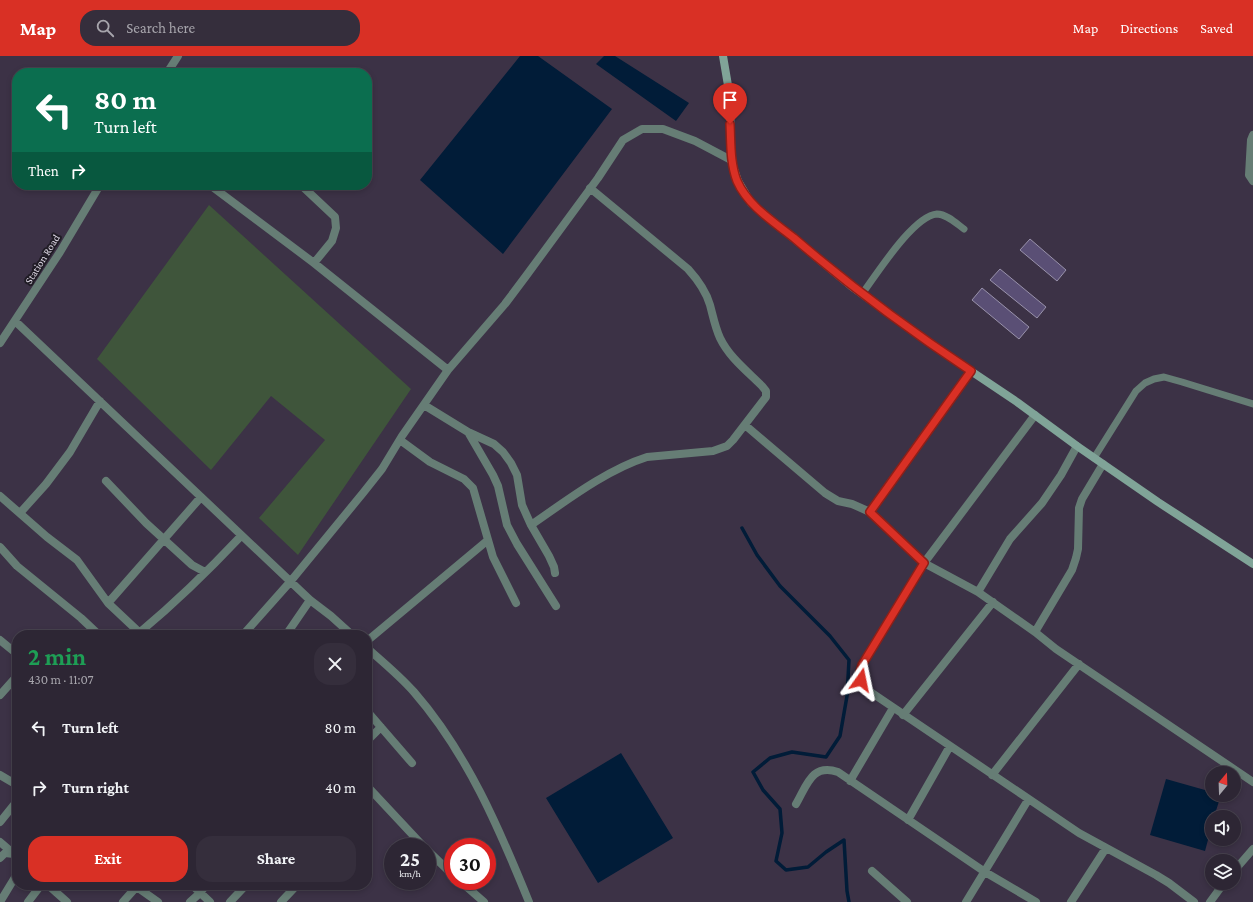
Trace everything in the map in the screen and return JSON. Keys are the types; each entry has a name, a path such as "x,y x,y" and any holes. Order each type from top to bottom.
{"main road":[{"path":"723,56 730,97 731,160 738,181 751,203 862,294 944,354 1035,415 1158,502 1253,564"}],"street":[{"path":"170,68 178,56"},
{"path":"247,630 290,582 363,493 382,468 448,370 505,304 590,188 623,140 642,129 664,129 695,141 731,160"},
{"path":"1253,135 1251,140 1249,175 1253,181"},
{"path":"531,525 582,489 638,460 648,457 713,451 727,446 766,397 766,391 734,358 721,340 716,331 710,304 704,289 688,269 590,188"},
{"name":"Station Road","path":"0,343 15,322 97,190"},
{"path":"217,190 314,263 448,370"},
{"path":"306,190 334,217 336,228 332,241 314,263"},
{"path":"15,322 290,582 346,630"},
{"path":"870,512 971,371"},
{"path":"20,513 46,484 70,452 100,401"},
{"path":"424,405 468,432 494,444 503,452 511,463 516,476 522,505 531,525 549,556 555,573"},
{"path":"1035,415 924,563 862,665 860,672 863,686 1028,800 1079,833 1169,883 1194,902"},
{"path":"745,425 826,494 838,501 852,504 870,512 924,563 978,592 1035,632 1056,649 1253,782"},
{"path":"468,432 493,475 507,525 517,544 556,606"},
{"path":"400,440 430,462 464,479 473,488 493,557 500,574 516,603"},
{"path":"978,592 1010,539 1046,498 1077,446"},
{"path":"1035,632 1072,570 1078,549 1079,508 1082,499 1103,464"},
{"path":"106,481 164,540 192,565 205,572"},
{"path":"0,496 77,560 108,604 136,630"},
{"path":"108,604 201,497"},
{"path":"144,630 176,602 205,572 221,559 241,536"},
{"path":"372,636 488,540"},
{"path":"0,547 17,566 94,630"},
{"path":"289,630 310,600"},
{"path":"903,715 993,602"},
{"path":"0,640 12,650"},
{"path":"372,652 389,666 413,691 437,720 477,785 529,902"},
{"path":"992,774 1079,664"},
{"path":"1,693 12,681"},
{"path":"850,781 893,708"},
{"path":"372,717 412,763"},
{"path":"372,736 381,727"},
{"path":"908,820 950,746"},
{"path":"796,804 814,774 821,770 838,772 985,872 1036,902"},
{"path":"0,775 12,782"},
{"path":"372,791 416,838"},
{"path":"966,902 1028,800"},
{"path":"0,822 12,807"},
{"path":"0,842 12,852"},
{"path":"1071,902 1106,848"},
{"path":"1241,863 1253,849"},
{"path":"0,858 5,853 12,854"},
{"path":"436,859 444,866"},
{"path":"872,871 908,902"},
{"path":"0,902 12,882"},
{"path":"28,902 37,890"},
{"path":"53,890 64,901"},
{"path":"123,902 133,890"},
{"path":"142,890 158,902"},
{"path":"197,890 210,902"},
{"path":"190,902 202,890"},
{"path":"230,902 241,890"},
{"path":"281,902 292,890"},
{"path":"470,890 484,902"},
{"path":"1210,902 1219,890"}],"lane":[{"path":"862,294 902,240 916,225 932,216 939,214 964,229"},
{"path":"1094,458 1136,391 1145,383 1154,379 1164,377 1253,404"}],"green space":[{"path":"209,205 411,389 298,555 259,518 325,440 271,396 211,470 97,359"}],"water":[{"path":"520,56 538,56 612,109 503,254 420,180"},
{"path":"604,56 615,56 689,103 676,121 596,64"},
{"path":"621,753 673,838 598,883 546,798"},
{"path":"1166,779 1205,790 1205,802 1219,802 1216,810 1205,810 1205,846 1206,846 1205,851 1150,835"}],"building":[{"path":"1030,239 1066,270 1057,281 1020,250"},
{"path":"1000,269 1046,307 1037,318 990,280"},
{"path":"982,288 1029,327 1019,339 972,300"}],"waterway":[{"path":"742,528 757,555 780,586 830,636 849,660 847,696 840,736 826,757 792,752 770,758 753,772 763,790 780,809 782,833 776,861 786,870 808,867 826,852 844,840 849,902"}],"route":[{"path":"730,124 731,160 738,181 751,203 851,286 897,318 944,354 971,371 870,512 924,563 862,665 860,672 861,680"}]}
